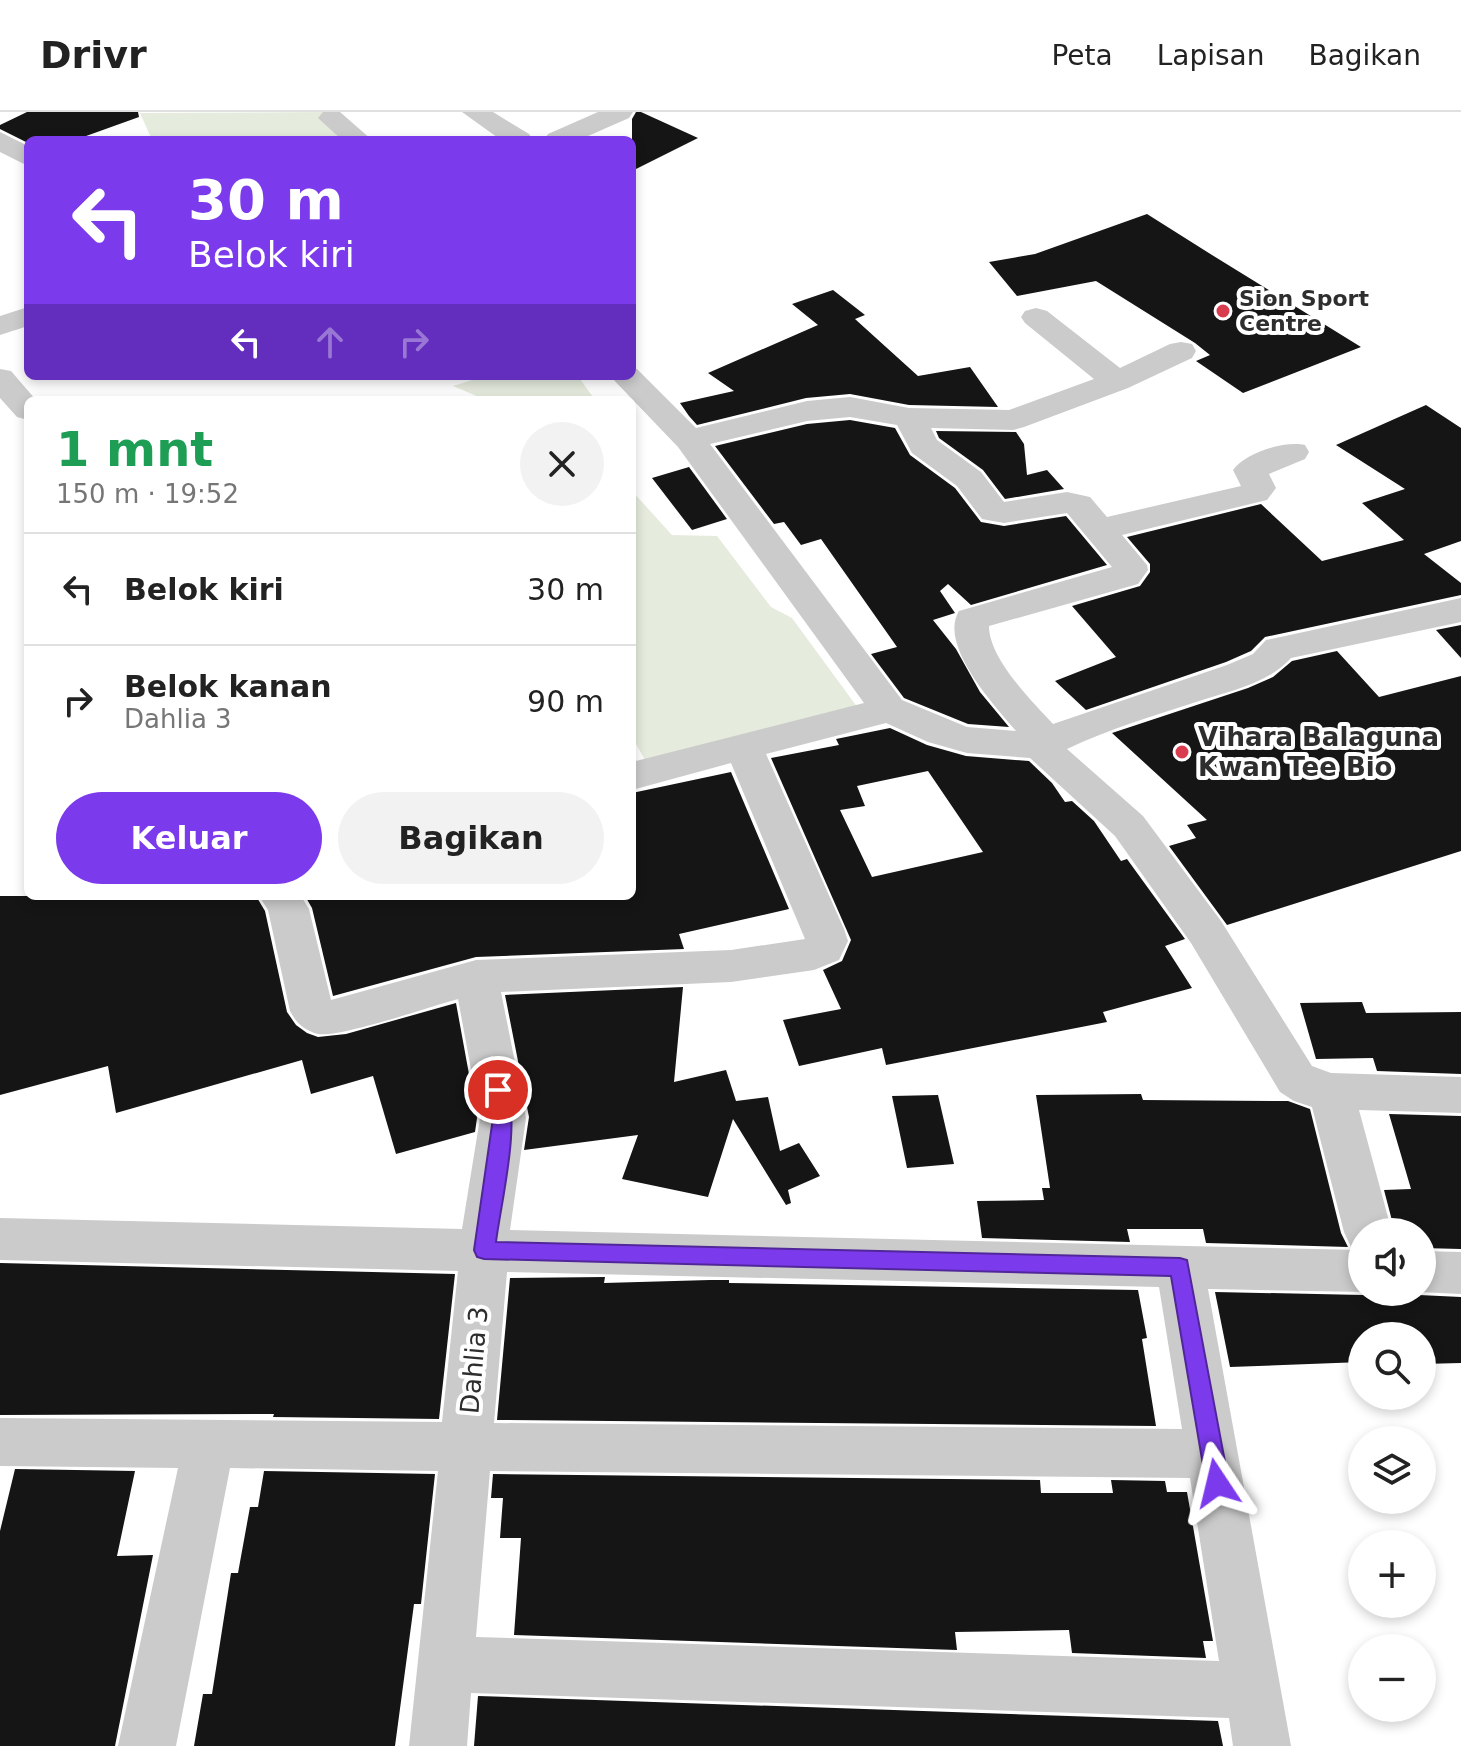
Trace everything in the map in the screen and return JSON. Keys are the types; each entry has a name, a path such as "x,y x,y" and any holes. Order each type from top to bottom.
{"street":[{"path":"475,112 514,136"},
{"path":"566,136 620,112"},
{"path":"331,118 354,136"},
{"path":"0,140 24,155"},
{"path":"0,326 24,317"},
{"path":"1036,317 1117,381"},
{"path":"690,440 749,423 850,407 909,418 1013,420 1117,381 1181,351"},
{"path":"0,378 24,405"},
{"path":"630,380 690,440 889,709 967,740 1044,744 1084,725 1240,674 1266,663 1279,649 1461,610"},
{"path":"909,418 924,446 969,479 994,512 1070,502 1085,508 1129,565 1126,576 972,619 968,625 969,632 988,669 1044,744 1143,842 1206,932 1296,1079 1310,1088 1331,1091 1461,1095"},
{"path":"1101,529 1255,493 1259,488 1250,470 1293,452"},
{"path":"636,775 889,709"},
{"path":"282,900 288,909 312,1011 320,1017 333,1017 476,977 731,966 802,956 824,949 827,941 823,929 744,748"},
{"name":"Dahlia 3","path":"438,1746 484,1250 503,1118 476,977"},
{"path":"1331,1091 1364,1218"},
{"path":"0,1239 1348,1271"},
{"path":"1180,1267 1262,1746"},
{"path":"1436,1272 1461,1273"},
{"path":"0,1442 1212,1454"},
{"path":"147,1746 209,1445"},
{"path":"446,1664 1252,1690"}],"shaded area":[{"path":"336,112 351,136 150,136 140,113"},
{"path":"472,380 581,380 592,396 477,396 453,386"},
{"path":"636,495 672,535 717,536 771,607 792,618 866,719 654,776 636,744"}],"building":[{"path":"27,112 138,112 139,117 86,136 24,136 24,141 0,129 0,125"},
{"path":"636,112 641,112 698,138 636,169 636,136 632,136 632,119"},
{"name":"Sion Sport Centre","path":"1147,214 1361,347 1243,393 1196,361 1210,355 1195,343 1096,281 1017,296 989,262 1035,254"},
{"path":"833,290 865,315 855,319 918,376 970,367 998,407 909,405 850,394 806,398 697,425 680,403 734,391 708,373 818,325 792,304"},
{"path":"1426,405 1461,428 1461,541 1424,554 1461,583 1461,595 1265,637 1251,651 1226,662 1086,710 1055,681 1116,657 1072,606 1140,586 1150,572 1150,564 1127,537 1261,504 1322,561 1404,540 1362,503 1405,489 1336,445"},
{"path":"850,420 895,428 910,455 955,488 981,522 1004,526 1066,516 1107,565 971,605 948,584 940,591 955,613 933,620 956,649 980,692 1009,727 968,724 904,698 871,654 897,647 821,539 801,545 784,522 774,524 715,446 807,424"},
{"path":"936,431 1016,432 1024,444 1027,475 1047,470 1064,489 1005,499 983,470 939,438"},
{"path":"689,467 727,519 692,530 652,478"},
{"path":"1461,625 1461,658 1436,630"},
{"path":"1337,651 1379,697 1461,676 1461,851 1227,925 1169,846 1196,838 1187,825 1207,820 1112,733 1248,688 1273,677 1292,661"},
{"path":"890,728 927,745 966,756 1029,761 1052,783 1065,802 1072,801 1094,821 1121,861 1127,859 1185,939 1165,946 1192,988 1103,1012 1107,1022 886,1065 882,1048 799,1066 783,1020 841,1009 823,970 842,961 851,940 771,758 839,745 836,739","holes":["928,771 983,852 872,877 840,810 865,806 857,786"]},
{"path":"731,772 789,909 679,934 684,949 476,957 333,996 312,908 307,900 636,900 636,792"},
{"path":"0,896 24,896 24,900 258,900 265,911 287,1012 296,1025 307,1033 318,1037 346,1034 456,1003 477,1118 475,1132 396,1154 373,1076 311,1094 302,1060 116,1113 108,1066 0,1095"},
{"path":"683,987 674,1082 726,1070 736,1101 768,1097 780,1151 799,1143 820,1176 788,1190 791,1203 786,1205 733,1119 708,1197 622,1179 638,1135 524,1150 529,1117 505,995"},
{"path":"1362,1002 1366,1013 1461,1012 1461,1074 1377,1071 1373,1058 1316,1059 1300,1003"},
{"path":"1141,1094 1143,1100 1288,1101 1310,1109 1341,1233 1348,1247 1206,1243 1203,1229 1127,1229 1130,1242 982,1238 977,1201 1044,1200 1042,1188 1050,1188 1036,1095"},
{"path":"938,1095 954,1164 907,1168 892,1096"},
{"path":"1389,1114 1461,1116 1461,1249 1436,1248 1436,1218 1391,1218 1384,1190 1411,1189"},
{"path":"0,1263 455,1274 439,1419 273,1417 274,1414 0,1415"},
{"path":"605,1277 604,1283 729,1280 729,1283 1138,1290 1147,1338 1142,1339 1156,1426 497,1420 510,1278"},
{"path":"1215,1292 1348,1295 1348,1306 1436,1306 1436,1296 1461,1297 1461,1363 1436,1364 1436,1322 1348,1322 1348,1363 1230,1367"},
{"path":"15,1469 135,1471 117,1556 153,1555 115,1746 0,1746 0,1531"},
{"path":"264,1471 435,1474 421,1604 414,1604 395,1746 194,1746 203,1694 212,1694 231,1573 238,1573 250,1507 258,1507"},
{"path":"493,1474 1040,1480 1041,1493 1113,1493 1111,1480 1165,1481 1167,1492 1187,1492 1213,1641 1203,1641 1206,1658 1072,1653 1069,1630 955,1632 957,1650 514,1635 521,1538 500,1538 503,1498 491,1498"},
{"path":"478,1696 1218,1721 1223,1746 474,1746"}],"place":[{"name":"Sion Sport Centre","path":"1223,311"},
{"name":"Vihara Balaguna Kwan Tee Bio","path":"1182,752"}],"route":[{"path":"498,1090 503,1118 484,1250 1180,1267 1217,1483"}]}
